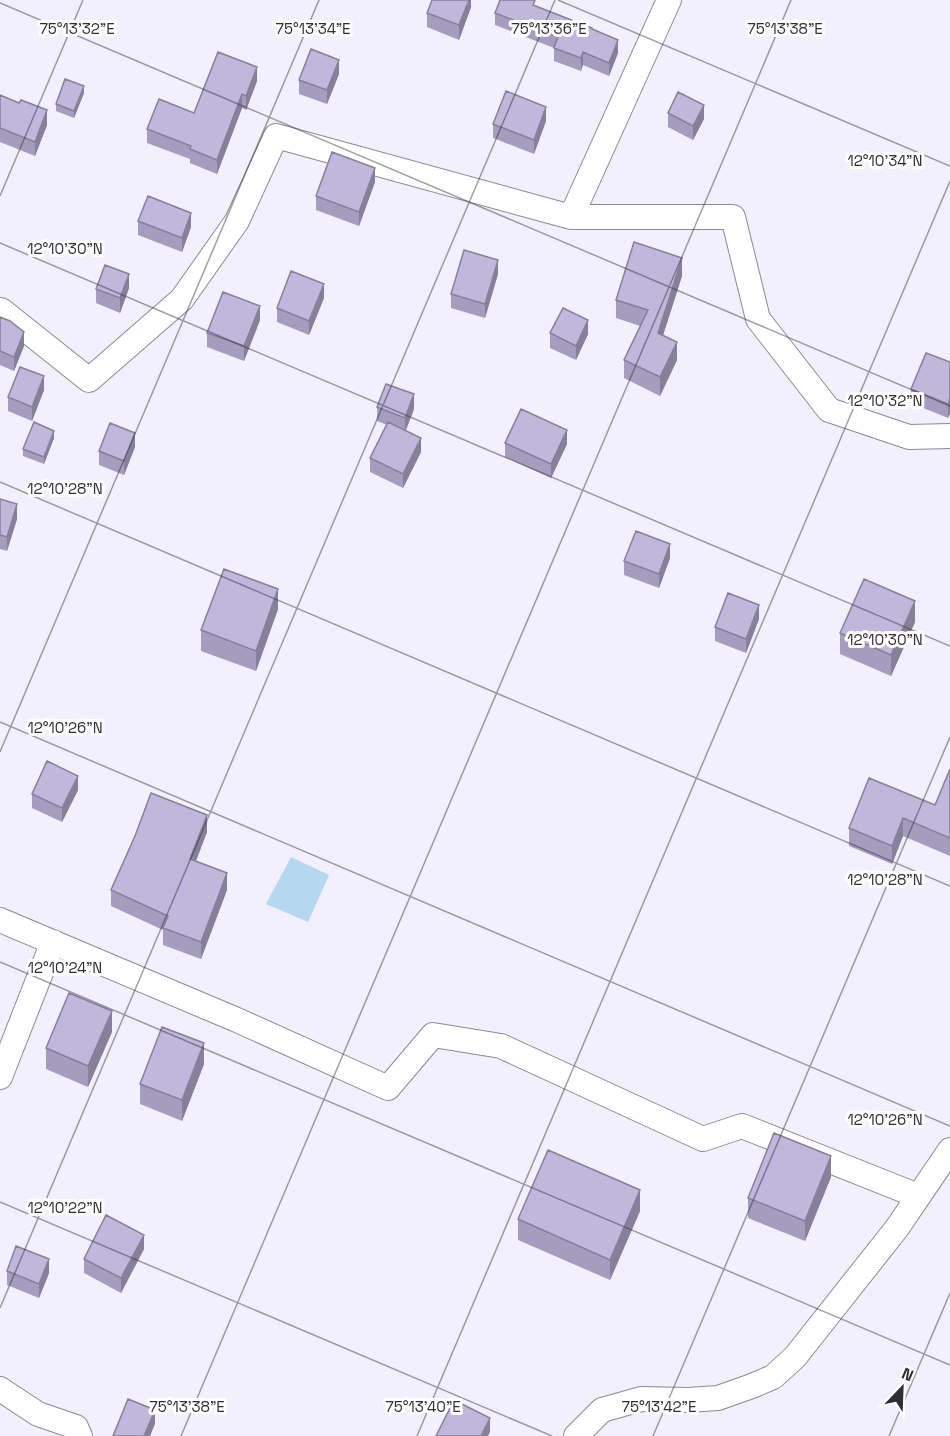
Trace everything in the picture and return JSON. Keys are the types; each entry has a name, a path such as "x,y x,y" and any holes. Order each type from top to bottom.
{"street":[{"path":"571,217 669,0"},
{"path":"0,311 89,380 182,299 237,221 276,136 571,217 733,216 759,319 830,410 909,437 950,436"},
{"path":"0,920 237,1020 388,1088 433,1035 501,1046 703,1139 742,1126 918,1197"},
{"path":"0,1077 52,942"},
{"path":"576,1436 602,1410 642,1399 718,1398 773,1377 795,1357 897,1228 950,1150"},
{"path":"0,1389 38,1414 76,1427 80,1436"}],"water":[{"path":"291,857 329,875 308,922 266,904"}],"building":[{"path":"432,0 469,0 459,25 427,13"},
{"path":"500,0 535,0 533,5 618,40 609,63 583,52 581,58 554,48 558,37 495,13"},
{"path":"311,49 339,60 327,90 299,80"},
{"path":"218,52 257,67 246,96 242,94 217,160 190,149 191,146 147,129 159,99 194,113"},
{"path":"65,79 84,86 74,111 56,104"},
{"path":"506,91 546,107 534,140 493,124"},
{"path":"678,92 704,105 693,126 668,113"},
{"path":"0,95 19,103 21,100 47,110 35,142 0,128"},
{"path":"332,152 375,168 359,212 316,196"},
{"path":"148,196 191,213 182,238 138,221"},
{"path":"634,242 682,258 658,333 677,342 660,377 624,360 648,310 616,300"},
{"path":"464,250 498,260 485,304 451,294"},
{"path":"105,265 129,274 120,298 96,289"},
{"path":"291,271 324,284 309,321 277,308"},
{"path":"223,292 260,306 244,346 207,333"},
{"path":"563,308 588,320 576,346 550,333"},
{"path":"0,317 10,321 24,332 14,357 0,351"},
{"path":"926,353 950,362 948,404 911,389"},
{"path":"20,367 44,376 32,407 8,397"},
{"path":"386,384 414,394 405,418 377,407"},
{"path":"521,409 567,430 551,464 505,443"},
{"path":"34,422 54,431 44,457 23,449"},
{"path":"388,422 421,438 403,474 370,458"},
{"path":"110,423 135,433 124,461 99,451"},
{"path":"0,499 17,504 7,537 0,535"},
{"path":"636,531 670,544 659,574 624,561"},
{"path":"224,569 278,589 256,651 201,630"},
{"path":"864,579 915,601 891,655 840,633"},
{"path":"728,593 759,605 746,639 715,627"},
{"path":"47,761 78,776 62,808 32,794"},
{"path":"950,769 950,838 903,818 892,846 849,828 869,778 935,805"},
{"path":"151,793 207,815 190,859 227,873 201,942 163,928 168,916 111,890"},
{"path":"69,993 112,1011 88,1066 46,1048"},
{"path":"162,1027 204,1043 182,1100 140,1084"},
{"path":"774,1133 831,1156 805,1221 748,1198"},
{"path":"548,1150 640,1190 610,1260 518,1219"},
{"path":"106,1215 144,1235 121,1278 84,1259"},
{"path":"16,1246 49,1259 39,1284 7,1271"},
{"path":"128,1399 155,1410 144,1436 113,1436"},
{"path":"454,1400 490,1418 481,1436 436,1436"}]}
